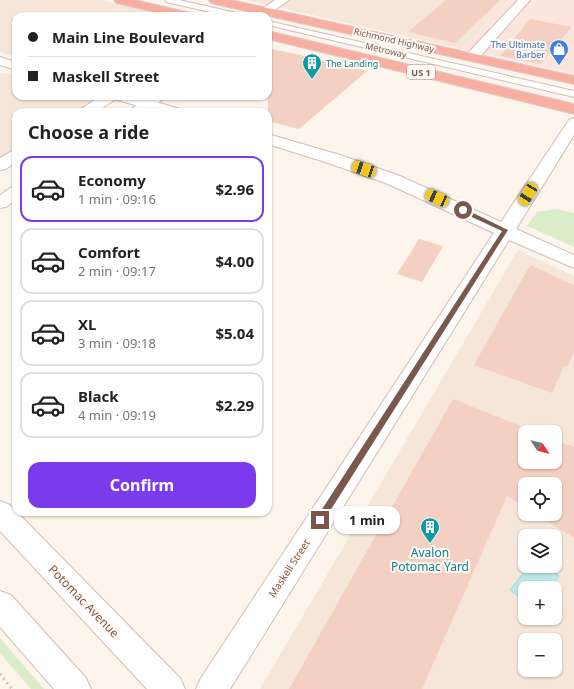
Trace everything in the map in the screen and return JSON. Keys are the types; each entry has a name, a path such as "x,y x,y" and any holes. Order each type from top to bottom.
{"highway":[{"path":"120,0 170,12"},
{"name":"Richmond Highway","path":"215,0 250,12"},
{"name":"Richmond Highway","path":"272,19 472,57 574,80"},
{"name":"US 1","path":"272,36 574,108"}],"street":[{"path":"270,12 283,0"},
{"path":"472,57 524,0"},
{"path":"92,108 105,100"},
{"path":"134,100 162,108"},
{"name":"Maskell Street","path":"212,689 574,123"},
{"path":"272,140 334,159 394,180 574,262"},
{"path":"0,165 12,158"},
{"path":"0,203 12,195"},
{"name":"Potomac Avenue","path":"0,513 169,689"},
{"path":"0,605 75,689"}],"lane":[{"path":"169,0 221,12"},
{"name":"Metroway","path":"272,19 574,94"}],"path":[{"path":"0,674 12,689"}],"shaded area":[{"path":"0,0 100,0 150,12 12,12 12,56 0,52"},
{"path":"246,0 509,0 462,49"},
{"path":"509,0 574,0 574,74 462,49"},
{"path":"0,73 12,74 12,100 93,100 82,108 12,108 12,151 0,158"},
{"path":"518,250 574,276 574,689 260,689"}],"green space":[{"path":"558,209 574,213 574,247 527,226 537,212"},
{"path":"0,638 44,689 31,689 0,653"}],"water":[{"path":"523,573 555,573 559,576 555,581 518,581 518,596 510,590"}],"building":[{"path":"446,0 500,0 455,43 408,32"},
{"path":"530,19 572,27 540,64 500,56"},
{"name":"The Landing","path":"272,49 367,71 299,129 272,122 272,108 268,108 268,100 272,100"},
{"path":"419,239 443,246 422,282 397,274"},
{"path":"530,265 574,285 574,352 567,367 564,366 552,393 474,365"},
{"name":"Avalon Potomac Yard","path":"453,399 518,425 518,469 562,469 562,443 574,447 574,538 562,529 547,521 562,521 562,477 518,477 518,503 507,496 422,689 289,689"}],"place":[{"name":"The Ultimate Barber","path":"559,66"},
{"name":"The Landing","path":"312,80"},
{"name":"Avalon Potomac Yard","path":"430,544"}],"route":[{"path":"320,520 505,230 463,210"}]}
